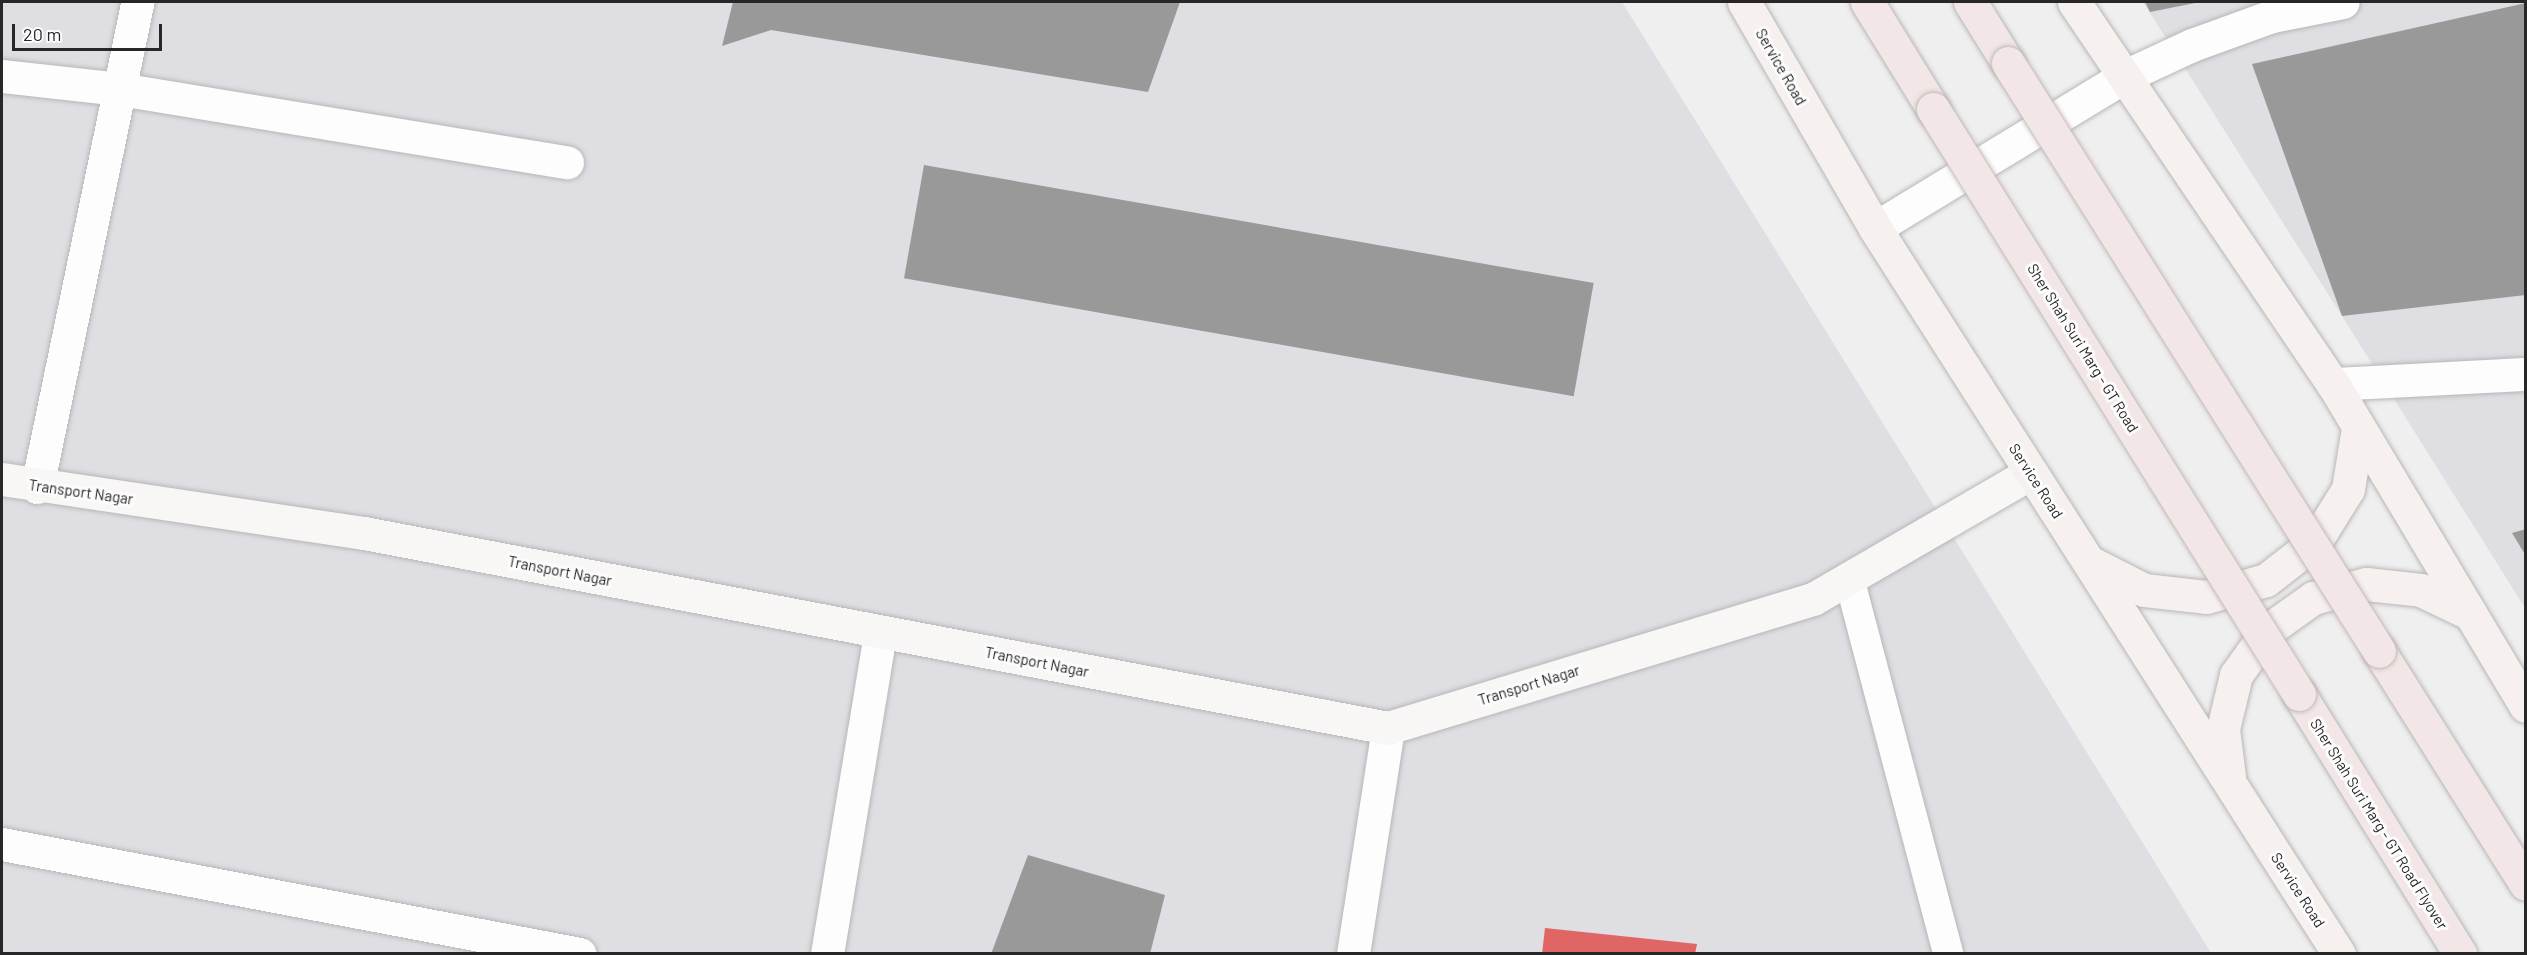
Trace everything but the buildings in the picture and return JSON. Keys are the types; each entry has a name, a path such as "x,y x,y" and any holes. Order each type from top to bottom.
{"highway":[{"name":"Sher Shah Suri Marg - GT Road","path":"1867,2 2299,694"},
{"path":"1970,2 2526,884"},
{"name":"Sher Shah Suri Marg - GT Road Flyover","path":"2299,694 2460,954"}],"main road":[{"name":"Service Road","path":"1743,2 1875,228 2339,954"},
{"path":"2074,2 2333,384 2526,706"},
{"path":"2089,562 2144,590 2206,597 2266,580 2315,542 2348,489 2358,428"},
{"path":"2230,784 2223,729 2236,675 2268,630 2313,598 2366,584 2421,590 2471,614"}],"street":[{"path":"37,487 137,2"},
{"path":"1875,228 2123,77 2192,45 2272,16 2343,2"},
{"path":"2,76 119,89 567,162"},
{"path":"2333,384 2526,374"},
{"name":"Transport Nagar","path":"2,480 37,487 364,533 1388,728 1813,599 2030,472"},
{"path":"827,954 880,633"},
{"path":"1353,954 1388,728"},
{"path":"2,844 580,954"}],"lane":[{"path":"1849,578 1947,954"}],"shaded area":[{"path":"2,2 1622,2 2211,953 2,954"},
{"path":"2143,2 2525,2 2525,608 2342,316"}]}
